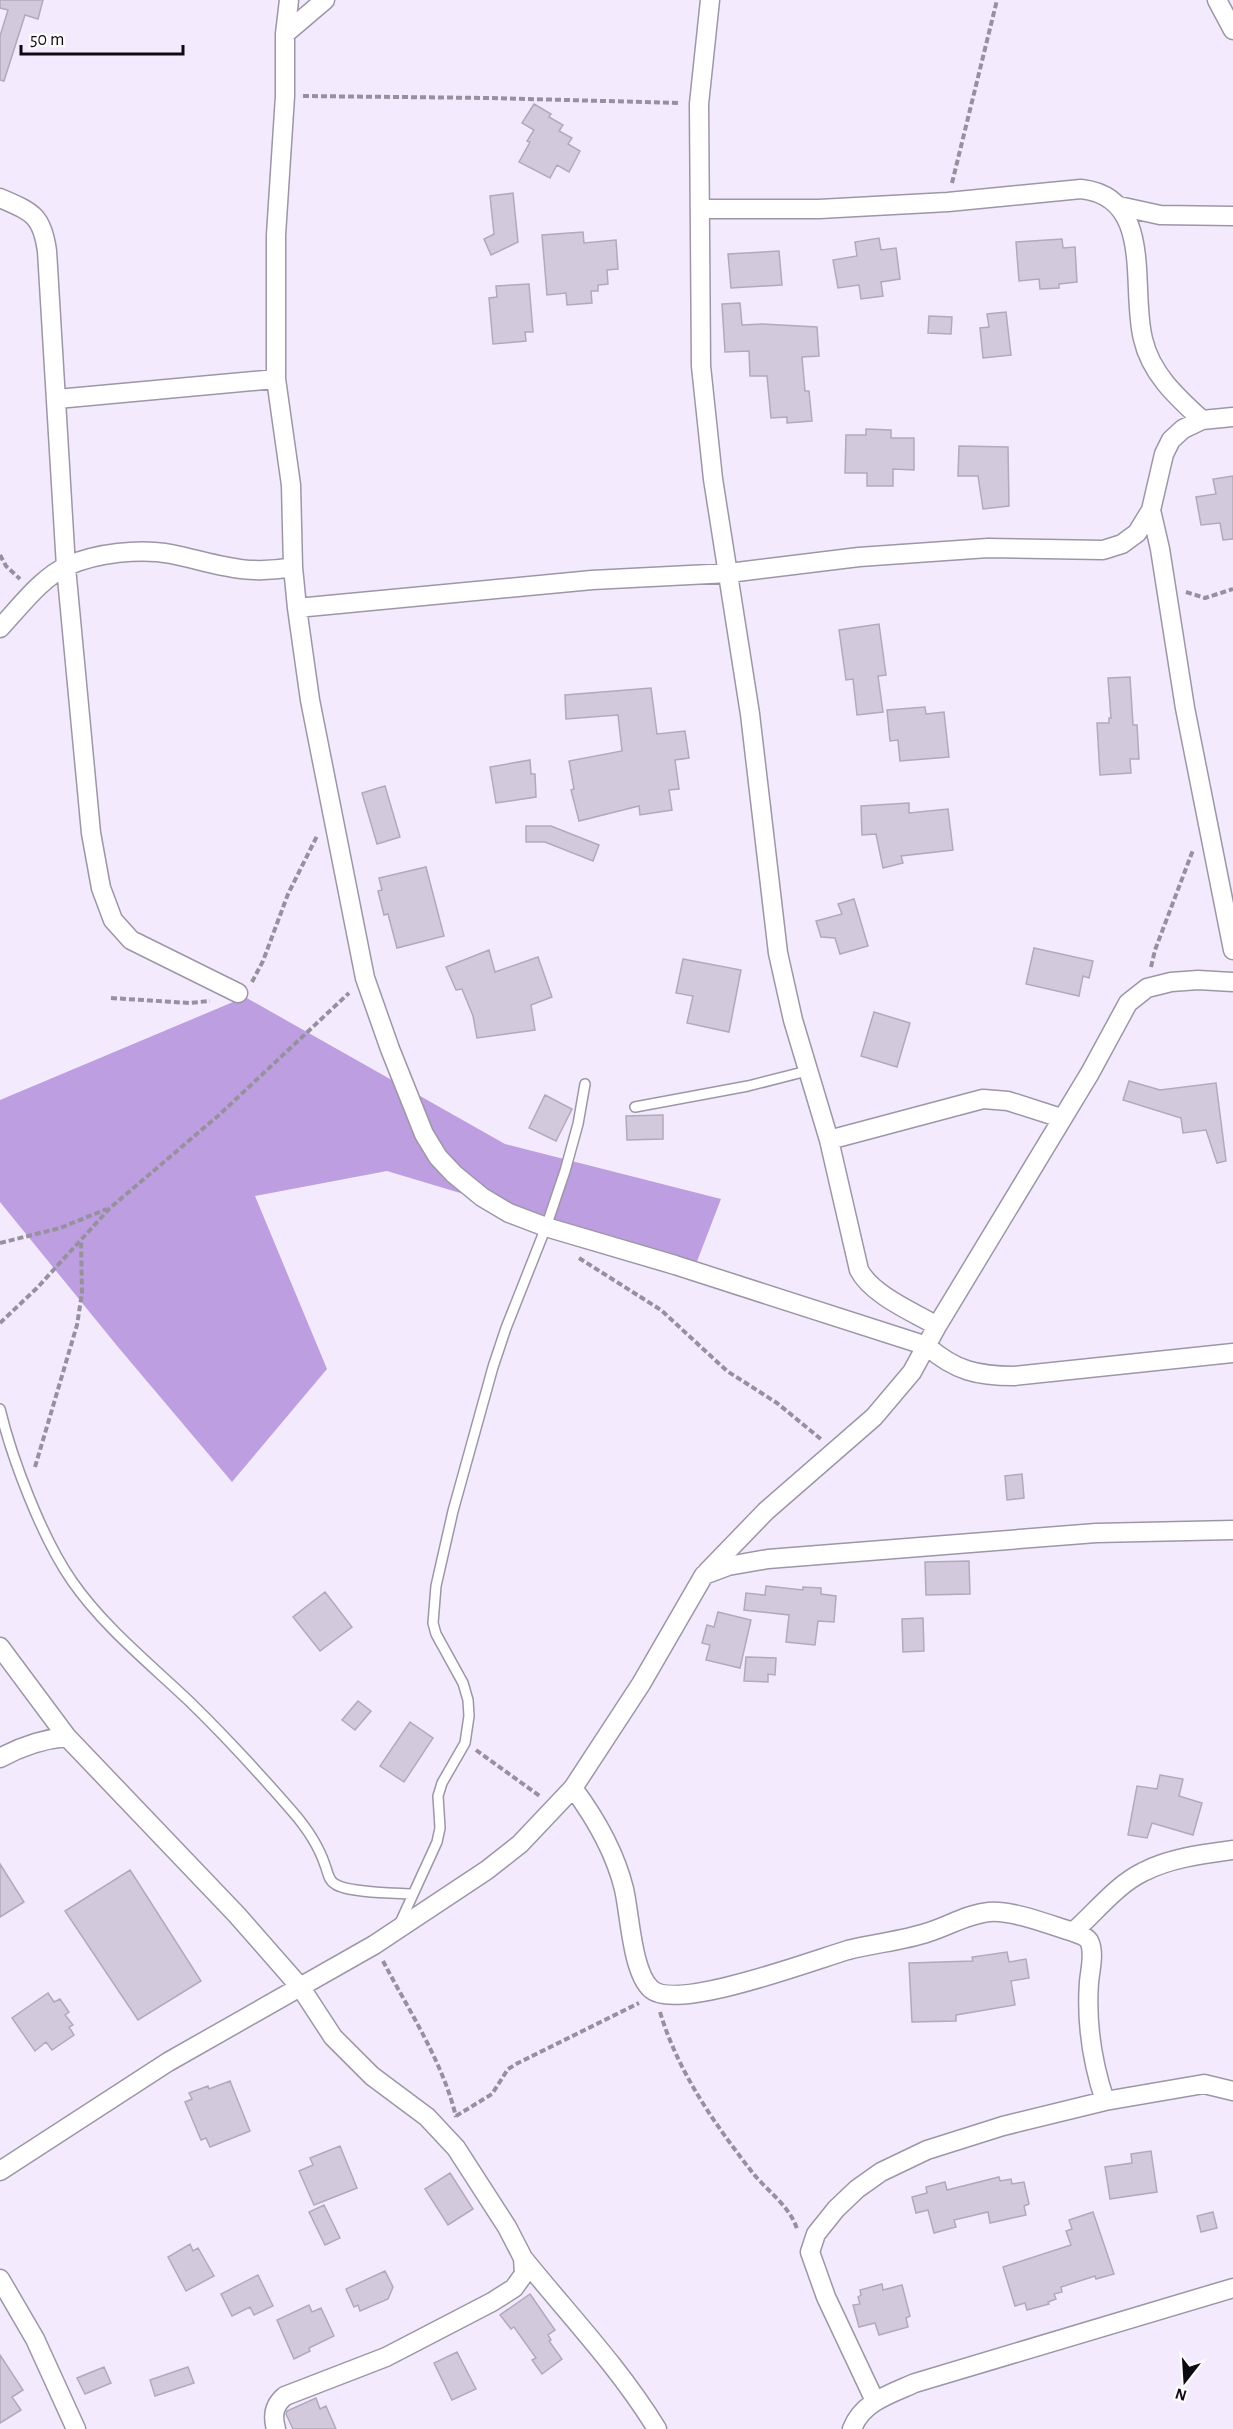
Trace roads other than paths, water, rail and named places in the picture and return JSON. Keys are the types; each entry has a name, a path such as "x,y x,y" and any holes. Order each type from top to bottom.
{"street":[{"path":"289,0 285,34 285,96 276,235 276,379 291,485 293,567 297,608 310,700 365,978 409,1099 424,1134 438,1157 454,1174 482,1197 509,1213 546,1227 675,1265 927,1346 943,1360 963,1370 987,1376 1014,1376 1233,1353"},
{"path":"285,34 326,0"},
{"path":"710,0 699,104 701,366 713,479 750,714 778,953 807,1071 829,1140 852,1244 865,1281 937,1326"},
{"path":"1217,0 1233,30"},
{"path":"700,209 819,209 948,202 1081,189 1096,191 1109,197 1119,206 1129,221 1133,238 1143,340 1154,368 1167,385 1202,420"},
{"path":"0,198 20,206 37,218 45,232 66,567 91,833 101,888 113,920 131,940 238,993"},
{"path":"1119,206 1160,215 1233,216"},
{"path":"57,399 276,379"},
{"path":"297,608 592,580 729,573 859,557 988,548 1103,550 1122,544 1137,533 1151,510 1164,454 1171,440 1183,429 1202,420 1233,417"},
{"path":"1151,510 1165,579 1185,708 1233,950"},
{"path":"0,628 36,590 66,567 102,557 146,553 168,554 249,572 293,567"},
{"path":"0,2171 168,2062 374,1945 487,1870 520,1844 573,1788 641,1684 688,1599 704,1575 766,1511 874,1417 912,1372 937,1326 1090,1073 1128,1003 1148,988 1171,982 1198,980 1233,982"},
{"path":"829,1140 983,1099 1008,1101 1061,1118"},
{"path":"704,1575 728,1566 768,1559 1096,1533 1233,1530"},
{"path":"0,1647 67,1737 237,1915 301,1988 333,2037 354,2060 427,2117 456,2148 495,2208 523,2258 578,2326 614,2365 657,2429"},
{"path":"0,1758 47,1738 67,1737"},
{"path":"573,1788 591,1812 608,1842 624,1889 636,1957 653,1991 667,1996 691,1995 744,1982 849,1950 927,1933 990,1912 1023,1918 1073,1932 1089,1941 1092,1952 1088,1997 1089,2030 1095,2070 1105,2101"},
{"path":"1073,1932 1122,1887 1143,1872 1198,1855 1233,1850"},
{"path":"875,2401 826,2297 810,2252 816,2234 836,2209 857,2189 881,2172 938,2146 1003,2126 1105,2101 1204,2084 1233,2091"},
{"path":"276,2429 274,2411 278,2402 285,2396 386,2357 492,2302 514,2288 524,2274 523,2258"},
{"path":"0,2279 35,2339 76,2429"},
{"path":"852,2429 856,2418 875,2401 915,2383 1233,2288"}],"lane":[{"path":"635,1107 748,1086 807,1071"},
{"path":"397,1930 437,1842 440,1828 438,1796 442,1783 465,1743 469,1729 468,1700 463,1683 436,1634 433,1623 436,1586 453,1511 493,1367 546,1227 578,1124 585,1084"},
{"path":"0,1409 47,1538 72,1581 105,1620 224,1737 293,1813 310,1833 321,1854 329,1878 335,1884 387,1893 412,1894"}]}
